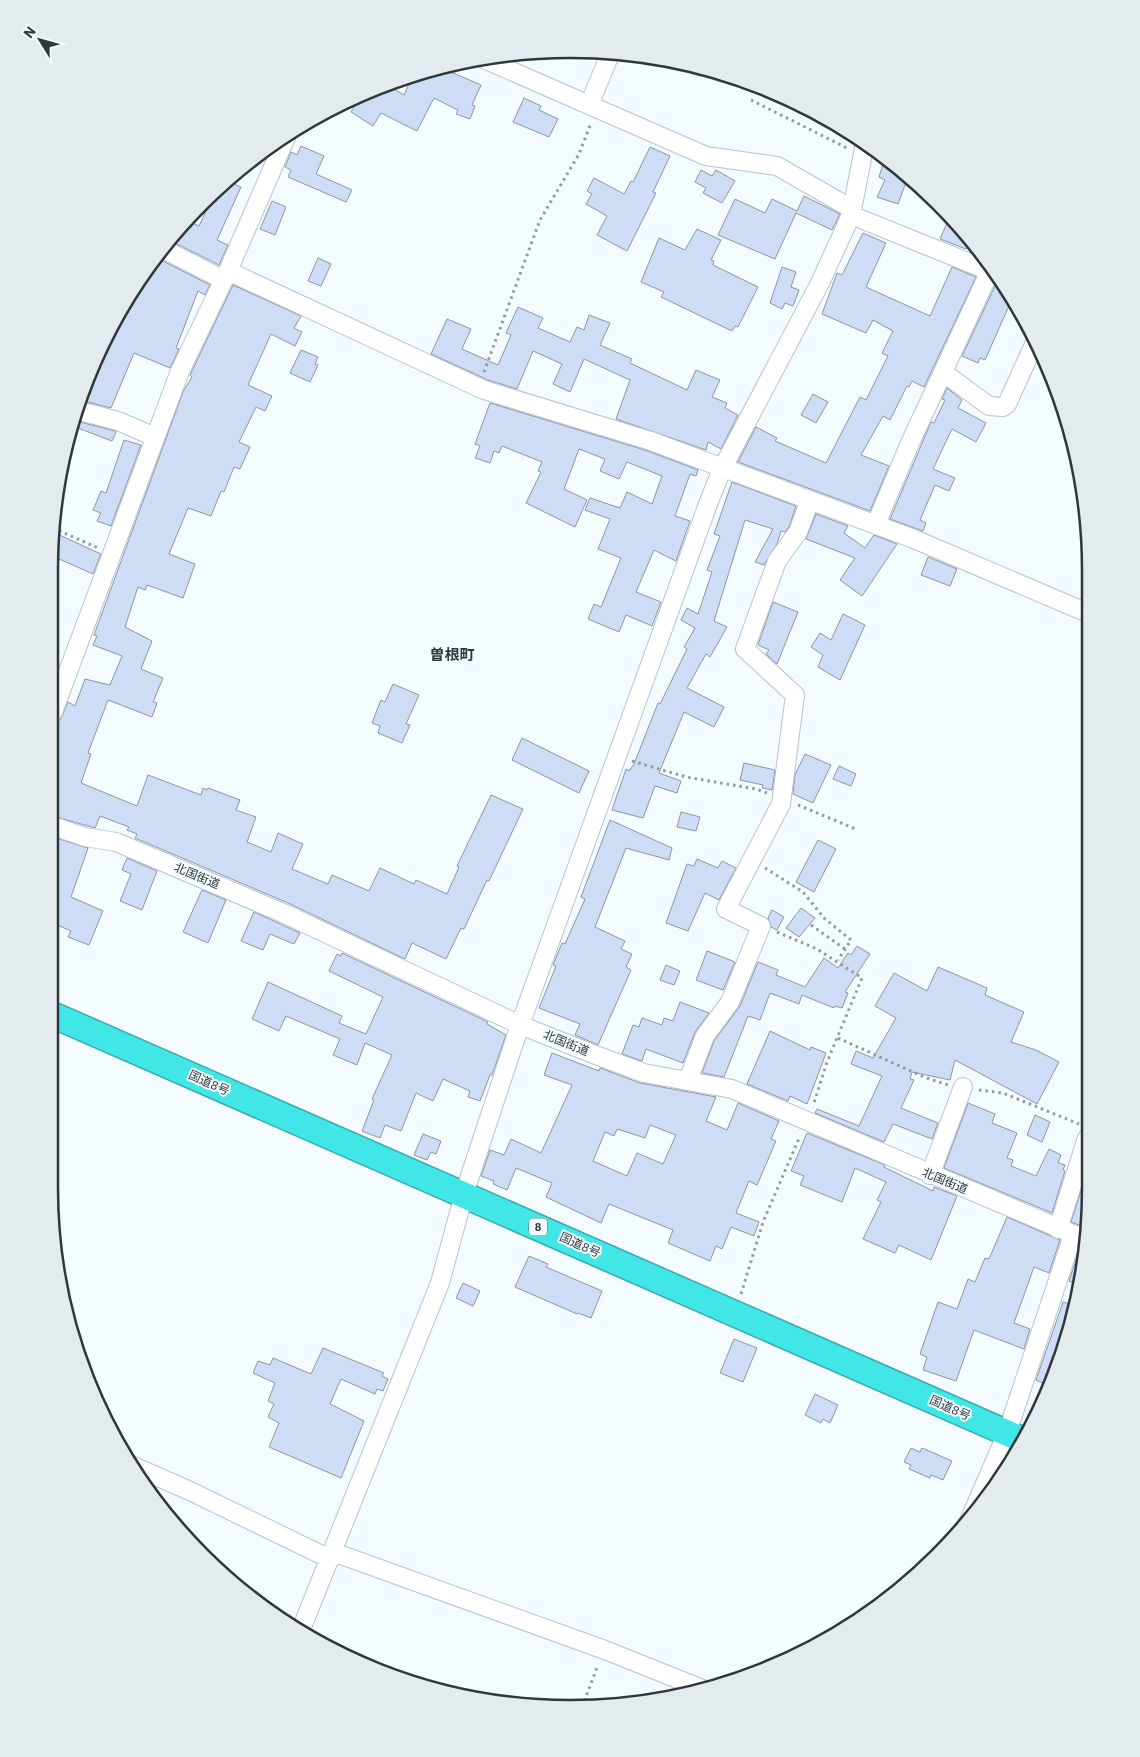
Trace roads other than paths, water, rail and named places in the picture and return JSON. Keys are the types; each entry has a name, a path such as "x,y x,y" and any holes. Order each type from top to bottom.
{"highway":[{"name":"国道8号","path":"58,1017 1015,1437"}],"street":[{"path":"593,107 609,59"},
{"path":"495,63 706,156 777,166 852,212 985,269"},
{"path":"58,699 180,371 226,276 282,146"},
{"path":"303,1624 440,1283 464,1194 520,1025 722,469 820,283 852,212 864,150"},
{"path":"169,251 478,387 651,440 722,469 876,524 1082,611"},
{"path":"876,524 910,443 991,278"},
{"path":"944,373 989,406 1003,407 1007,404 1032,348"},
{"path":"83,412 118,422 155,437"},
{"path":"688,1080 705,1036 730,1002 760,926 726,908 781,804 795,694 745,649 777,561 798,532 810,500"},
{"name":"北国街道","path":"58,828 85,837 116,842 266,905 520,1025 644,1073 732,1089 1073,1235"},
{"path":"930,1175 963,1088"},
{"path":"995,1473 1015,1437 1073,1235 1082,1173"},
{"path":"143,1470 331,1555 605,1650 692,1685"}],"district":[{"name":"曽根町","path":"452,655"}]}
